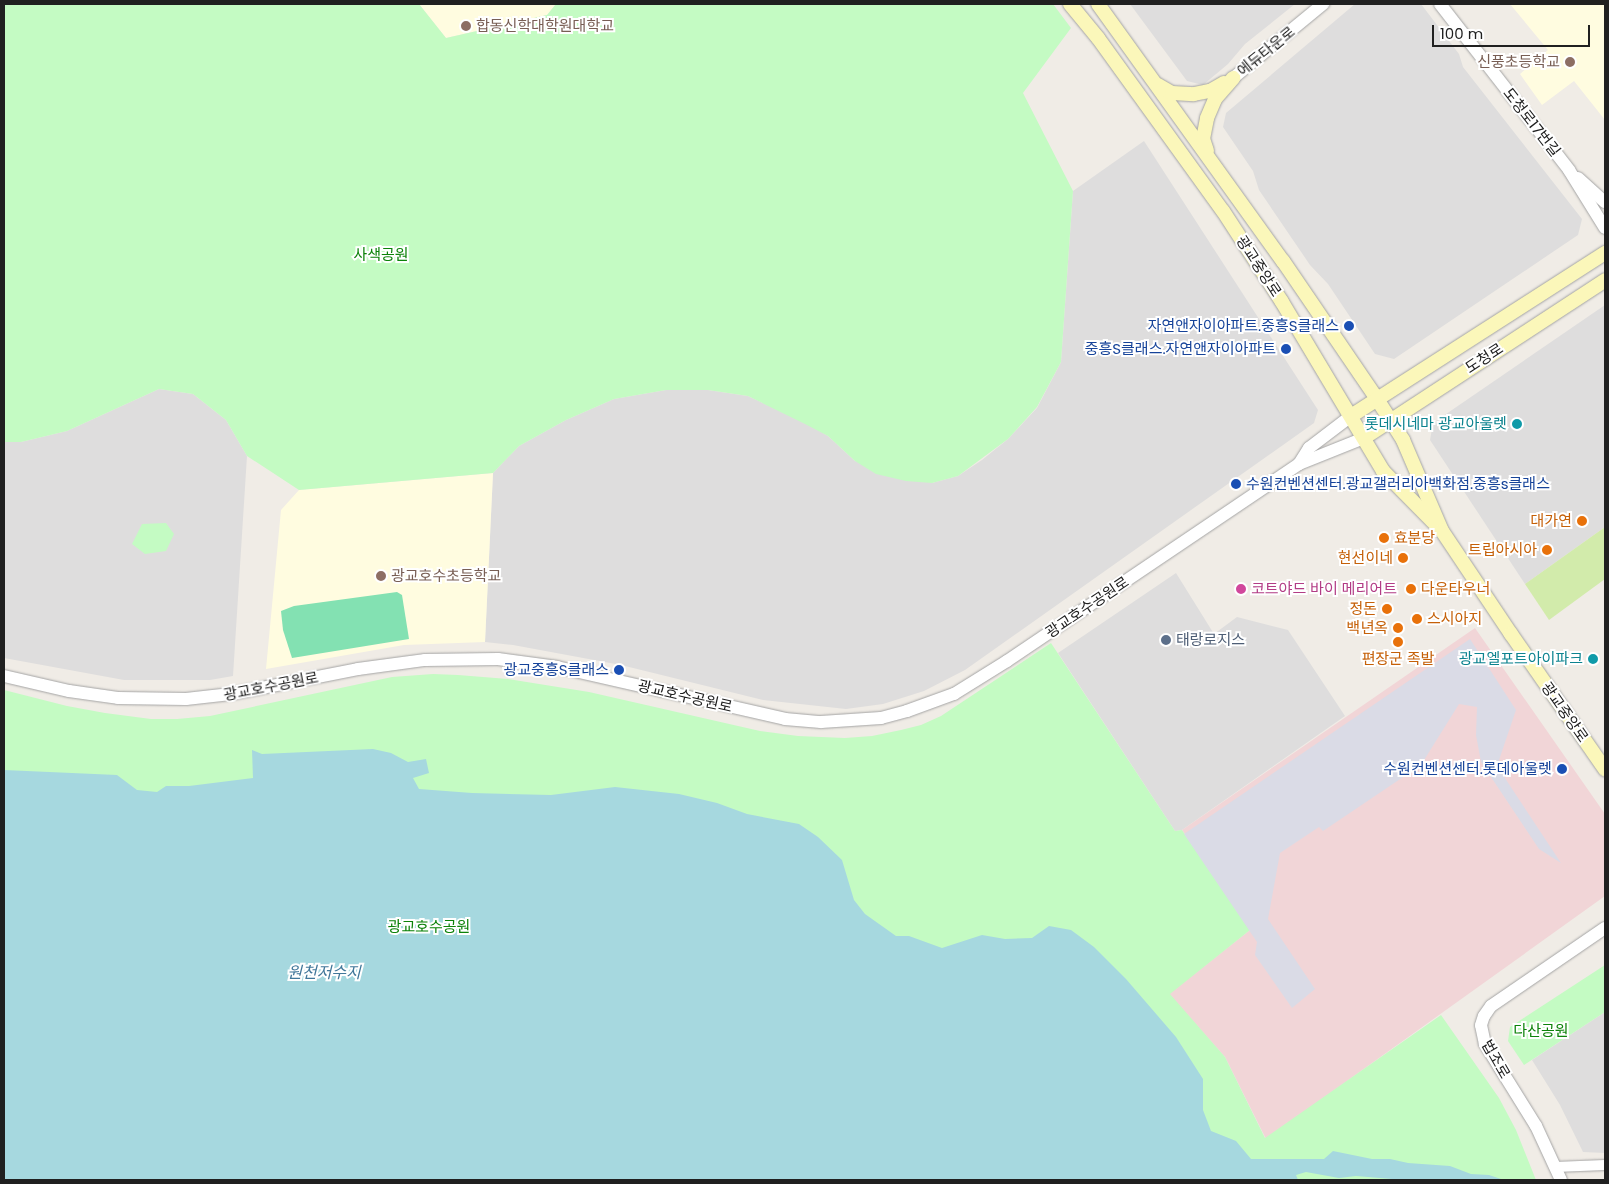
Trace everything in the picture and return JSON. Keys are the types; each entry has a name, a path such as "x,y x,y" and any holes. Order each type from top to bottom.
{"main road":[{"name":"광교중앙로","path":"1070,4 1098,38 1223,211 1282,302 1383,471 1442,530"},
{"name":"광교중앙로","path":"1098,4 1283,261 1377,399 1403,440 1442,530 1511,634 1605,769"},
{"path":"1155,84 1172,92 1194,94 1210,91 1233,78"},
{"path":"1209,158 1204,139 1207,118 1215,99 1233,78"},
{"path":"1351,416 1605,253"},
{"name":"도청로","path":"1364,438 1390,419 1605,280"}],"street":[{"name":"에듀타운로","path":"1233,78 1323,4"},
{"name":"도청로17번길","path":"1440,4 1569,170 1605,228"},
{"name":"도청로17번길","path":"1569,170 1605,202"},
{"name":"광교호수공원로","path":"1299,464 1309,448 1351,416"},
{"name":"광교호수공원로","path":"4,676 69,691 118,698 186,699 231,694 358,669 425,660 498,659 557,667 785,718 821,722 881,718 935,702 977,680 1299,464 1364,438"},
{"name":"법조로","path":"1558,1174 1536,1126 1485,1044 1481,1025 1484,1016 1491,1006 1605,928"},
{"path":"1558,1174 1605,1165"}],"shaded area":[{"name":"합동신학대학원대학교","path":"419,4 556,4 547,15 446,38"},
{"path":"1130,4 1295,4 1245,44 1228,64 1203,85 1187,81"},
{"path":"1355,4 1421,4 1459,54 1463,67 1582,219 1578,235 1394,359 1375,354 1328,284 1310,265 1259,190 1253,171 1223,127 1226,113"},
{"name":"신풍초등학교","path":"1510,4 1605,4 1605,120 1574,81 1542,105 1520,74 1548,50"},
{"path":"1144,141 1318,410 1314,423 965,670 924,691 883,704 846,709 763,700 621,665 513,645 485,642 493,473 519,446 566,420 614,399 666,390 708,390 748,396 806,423 828,436 855,461 932,483 958,476 982,460 1008,439 1037,408 1061,362 1073,191"},
{"path":"1605,305 1605,527 1525,584 1430,440 1433,423"},
{"path":"159,389 193,394 226,420 247,456 233,676 210,680 124,680 4,658 4,442 21,442 67,431"},
{"name":"광교호수초등학교","path":"493,473 485,642 404,645 266,669 281,510 299,490"},
{"path":"1176,573 1214,634 1237,617 1288,630 1345,716 1182,830 1175,831 1058,653"},
{"path":"1475,628 1605,814 1605,896 1266,1139 1225,1057 1169,994 1250,930 1182,830"},
{"path":"1470,639 1516,710 1497,766 1561,863 1539,849 1481,762 1476,735 1477,707 1459,704 1421,765 1323,831 1319,827 1280,853 1268,919 1315,989 1292,1008 1255,955 1257,942 1184,834"},
{"path":"1605,1012 1605,1153 1583,1152 1560,1105 1532,1060"}],"green space":[{"name":"사색공원","path":"4,4 419,4 446,38 547,15 556,4 1053,4 1071,28 1023,93 1073,191 1061,362 1037,407 1008,439 958,476 932,483 906,481 876,474 855,461 828,436 805,424 748,396 708,390 666,390 614,399 566,420 519,446 493,473 299,490 247,456 226,420 193,394 159,389 67,431 21,442 4,442"},
{"path":"166,523 174,534 166,551 145,554 132,544 142,524"},
{"path":"1605,527 1605,579 1549,620 1525,584"},
{"path":"397,592 402,595 409,639 292,658 283,630 281,611 294,606"},
{"name":"원천저수지","path":"1051,643 1175,831 1182,830 1250,930 1170,994 1225,1057 1265,1138 1441,1015 1499,1098 1516,1130 1536,1180 4,1180 4,690 67,706 105,713 151,719 177,719 210,716 392,677 433,674 458,675 508,679 589,692 760,731 798,736 845,738 872,736 901,730 921,725 941,716"},
{"name":"다산공원","path":"1605,965 1605,1012 1524,1065 1508,1041 1510,1027"}],"water":[{"name":"원천저수지","path":"373,749 391,753 408,762 426,759 429,773 413,778 419,789 472,793 551,795 615,787 679,794 717,803 747,814 799,824 818,837 842,860 854,900 865,914 896,936 909,936 942,948 982,935 1005,939 1032,938 1049,926 1071,930 1094,947 1126,979 1176,1037 1203,1079 1203,1110 1211,1131 1236,1141 1251,1159 1324,1159 1333,1151 1372,1159 1390,1159 1408,1163 1450,1166 1471,1174 1489,1175 1504,1180 1404,1180 1356,1176 1339,1178 1306,1172 1296,1175 1298,1180 4,1180 4,770 117,775 137,790 157,792 166,786 189,786 253,778 252,750 262,754"}],"place":[{"name":"합동신학대학원대학교","path":"466,26"},
{"name":"신풍초등학교","path":"1570,62"},
{"name":"자연앤자이아파트.중흥S클래스","path":"1349,326"},
{"name":"중흥S클래스.자연앤자이아파트","path":"1286,349"},
{"name":"롯데시네마 광교아울렛","path":"1517,424"},
{"name":"수원컨벤션센터.광교갤러리아백화점.중흥s클래스","path":"1236,484"},
{"name":"대가연","path":"1582,521"},
{"name":"효분당","path":"1384,538"},
{"name":"트립아시아","path":"1547,550"},
{"name":"현선이네","path":"1403,558"},
{"name":"광교호수초등학교","path":"381,576"},
{"name":"코트야드 바이 메리어트","path":"1241,589"},
{"name":"다운타우너","path":"1411,589"},
{"name":"정돈","path":"1387,609"},
{"name":"스시아지","path":"1417,619"},
{"name":"백년옥","path":"1398,628"},
{"name":"태랑로지스","path":"1166,640"},
{"name":"편장군 족발","path":"1398,642"},
{"name":"광교엘포트아이파크","path":"1593,659"},
{"name":"광교중흥S클래스","path":"619,670"},
{"name":"수원컨벤션센터.롯데아울렛","path":"1562,769"}],"park label":[{"name":"광교호수공원","path":"429,927"}]}
